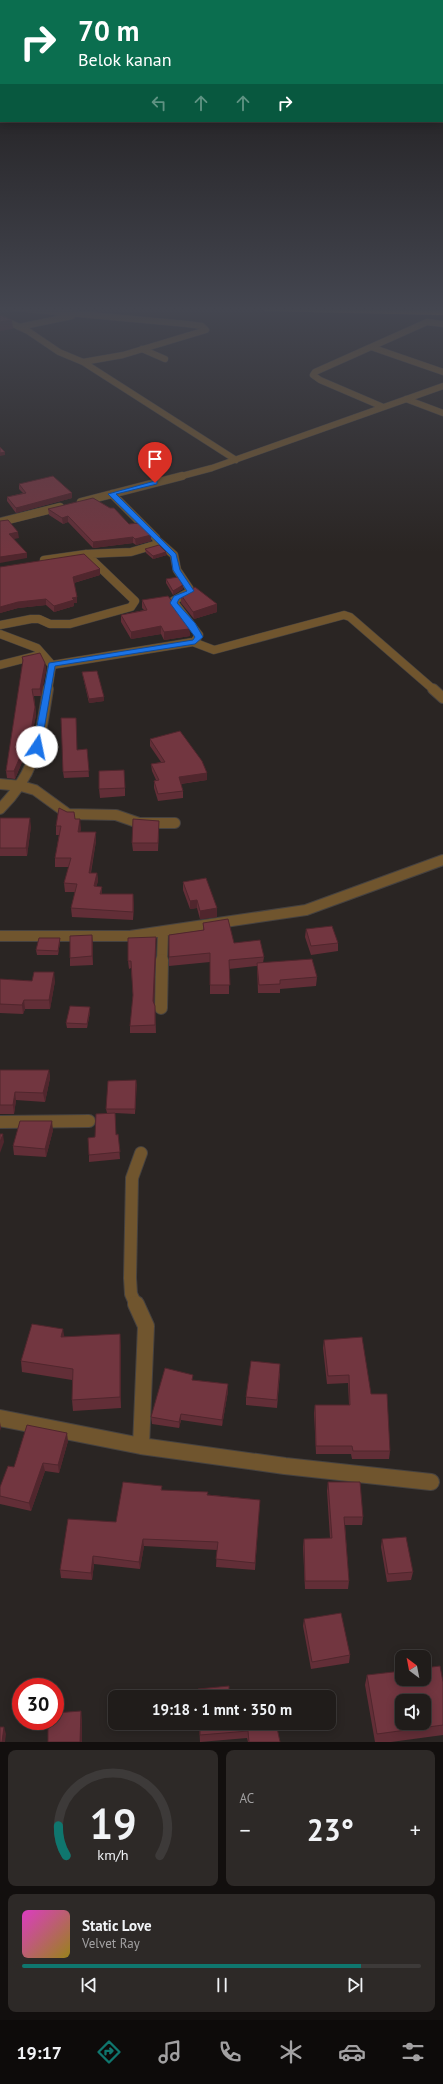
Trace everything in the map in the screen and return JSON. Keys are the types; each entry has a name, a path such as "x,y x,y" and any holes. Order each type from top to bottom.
{"street":[{"path":"126,389 236,460"},
{"path":"342,389 383,407"},
{"path":"76,503 212,468 434,389"},
{"path":"406,399 443,413"},
{"path":"112,494 158,541 174,555 177,570 190,591 173,601 199,635 195,642"},
{"path":"0,522 68,505"},
{"path":"33,562 86,554 131,552 153,547 158,544 158,541"},
{"path":"0,625 31,619 39,619 50,624 70,624 131,607 135,601 86,554"},
{"path":"52,665 195,642 214,650 336,616 347,616 443,698"},
{"path":"0,634 34,646 52,665 37,747 30,767 21,786 0,808"},
{"path":"0,665 43,654"},
{"path":"0,784 21,786 39,792 68,814 116,815 139,823 175,823"},
{"path":"0,936 130,936 306,910 443,860"},
{"path":"161,1008 163,932"},
{"path":"0,1122 89,1121"},
{"path":"141,1153 132,1178 130,1278 131,1294 134,1304 142,1315 146,1326 141,1446"},
{"path":"0,1418 141,1446 284,1466 431,1482"}],"building":[{"path":"0,447 5,452 0,453"},
{"path":"53,476 72,493 16,508 7,497 26,493 19,484"},
{"path":"93,498 110,508 114,508 129,524 139,523 151,535 135,539 133,537 93,542 68,516 62,518 48,509"},
{"path":"8,520 18,532 9,534 27,553 0,557 0,521"},
{"path":"159,545 166,552 153,556 145,549"},
{"path":"84,554 100,569 73,577 77,597 72,598 74,600 54,606 46,599 18,602 0,607 0,567"},
{"path":"178,577 183,585 173,591 166,579"},
{"path":"195,587 217,604 193,612 181,595"},
{"path":"168,596 183,615 189,629 164,632 161,626 131,632 121,615 147,610 142,600"},
{"path":"40,653 45,663 40,689 32,689 35,707 29,743 26,743 14,771 6,771 23,660 22,657"},
{"path":"97,671 104,697 89,699 82,672"},
{"path":"61,718 76,718 77,750 87,749 89,771 63,772"},
{"path":"180,731 202,761 207,773 179,777 183,791 158,794 154,781 159,780 151,764 165,762 150,739"},
{"path":"124,770 125,788 99,789 99,771"},
{"path":"59,808 67,812 74,812 75,819 80,819 78,832 96,832 89,873 97,873 94,886 102,887 100,894 133,894 133,912 71,908 77,884 64,883 71,858 55,858 61,826 56,826"},
{"path":"0,818 30,818 26,848 0,848"},
{"path":"133,819 159,821 158,843 132,843"},
{"path":"206,878 217,908 200,911 197,900 190,901 183,882"},
{"path":"228,919 234,943 260,940 264,957 229,960 230,985 210,985 210,953 169,957 169,935 204,930 203,923"},
{"path":"332,926 338,943 311,946 306,929"},
{"path":"92,935 92,956 70,958 70,936"},
{"path":"156,937 153,1001 155,1006 155,1025 130,1026 133,995 131,961 128,961 128,938"},
{"path":"39,938 60,938 58,951 36,950"},
{"path":"312,959 317,977 280,980 280,984 259,985 257,963"},
{"path":"34,972 54,972 49,1000 24,1000 22,1005 0,1004 0,979 32,981"},
{"path":"70,1006 90,1007 87,1024 66,1023"},
{"path":"0,1070 49,1070 43,1093 15,1092 13,1105 0,1105"},
{"path":"136,1080 135,1109 106,1109 108,1081"},
{"path":"115,1113 116,1135 118,1134 120,1152 89,1155 88,1138 95,1137 96,1114"},
{"path":"20,1121 52,1121 45,1149 13,1146"},
{"path":"0,1134 3,1134 0,1142"},
{"path":"32,1324 63,1329 61,1337 120,1334 120,1397 72,1400 73,1369 21,1361"},
{"path":"362,1337 371,1394 387,1394 390,1451 353,1451 352,1446 316,1446 315,1405 350,1405 349,1375 328,1376 324,1340"},
{"path":"251,1361 280,1364 277,1400 246,1397"},
{"path":"165,1368 193,1375 192,1380 228,1384 222,1420 181,1414 179,1422 151,1417"},
{"path":"27,1425 67,1433 58,1465 43,1463 29,1503 0,1496 0,1487 8,1466 14,1467"},
{"path":"123,1482 162,1486 161,1490 208,1492 207,1495 260,1500 255,1563 216,1559 218,1542 143,1539 139,1562 93,1556 91,1573 60,1570 68,1519 116,1522"},
{"path":"328,1482 360,1482 363,1517 344,1517 349,1581 305,1581 304,1539 332,1538"},
{"path":"406,1537 413,1572 388,1574 382,1539"},
{"path":"341,1613 350,1655 312,1662 304,1619"},
{"path":"440,1666 443,1682 443,1725 431,1727 431,1694 395,1694 395,1730 406,1730 377,1734 367,1675 395,1672 395,1686 431,1686 431,1667"},
{"path":"229,1686 229,1690 198,1689"},
{"path":"81,1711 80,1742 48,1742 48,1730 64,1730 64,1712"},
{"path":"0,1727 4,1727 2,1742 0,1742"},
{"path":"200,1730 277,1730 280,1742 249,1742 248,1731 200,1735"}],"route":[{"path":"37,747 52,665 195,642 199,637 192,625 173,601 176,598 190,593 188,587 177,570 174,555 158,541 112,494 155,483"}]}
